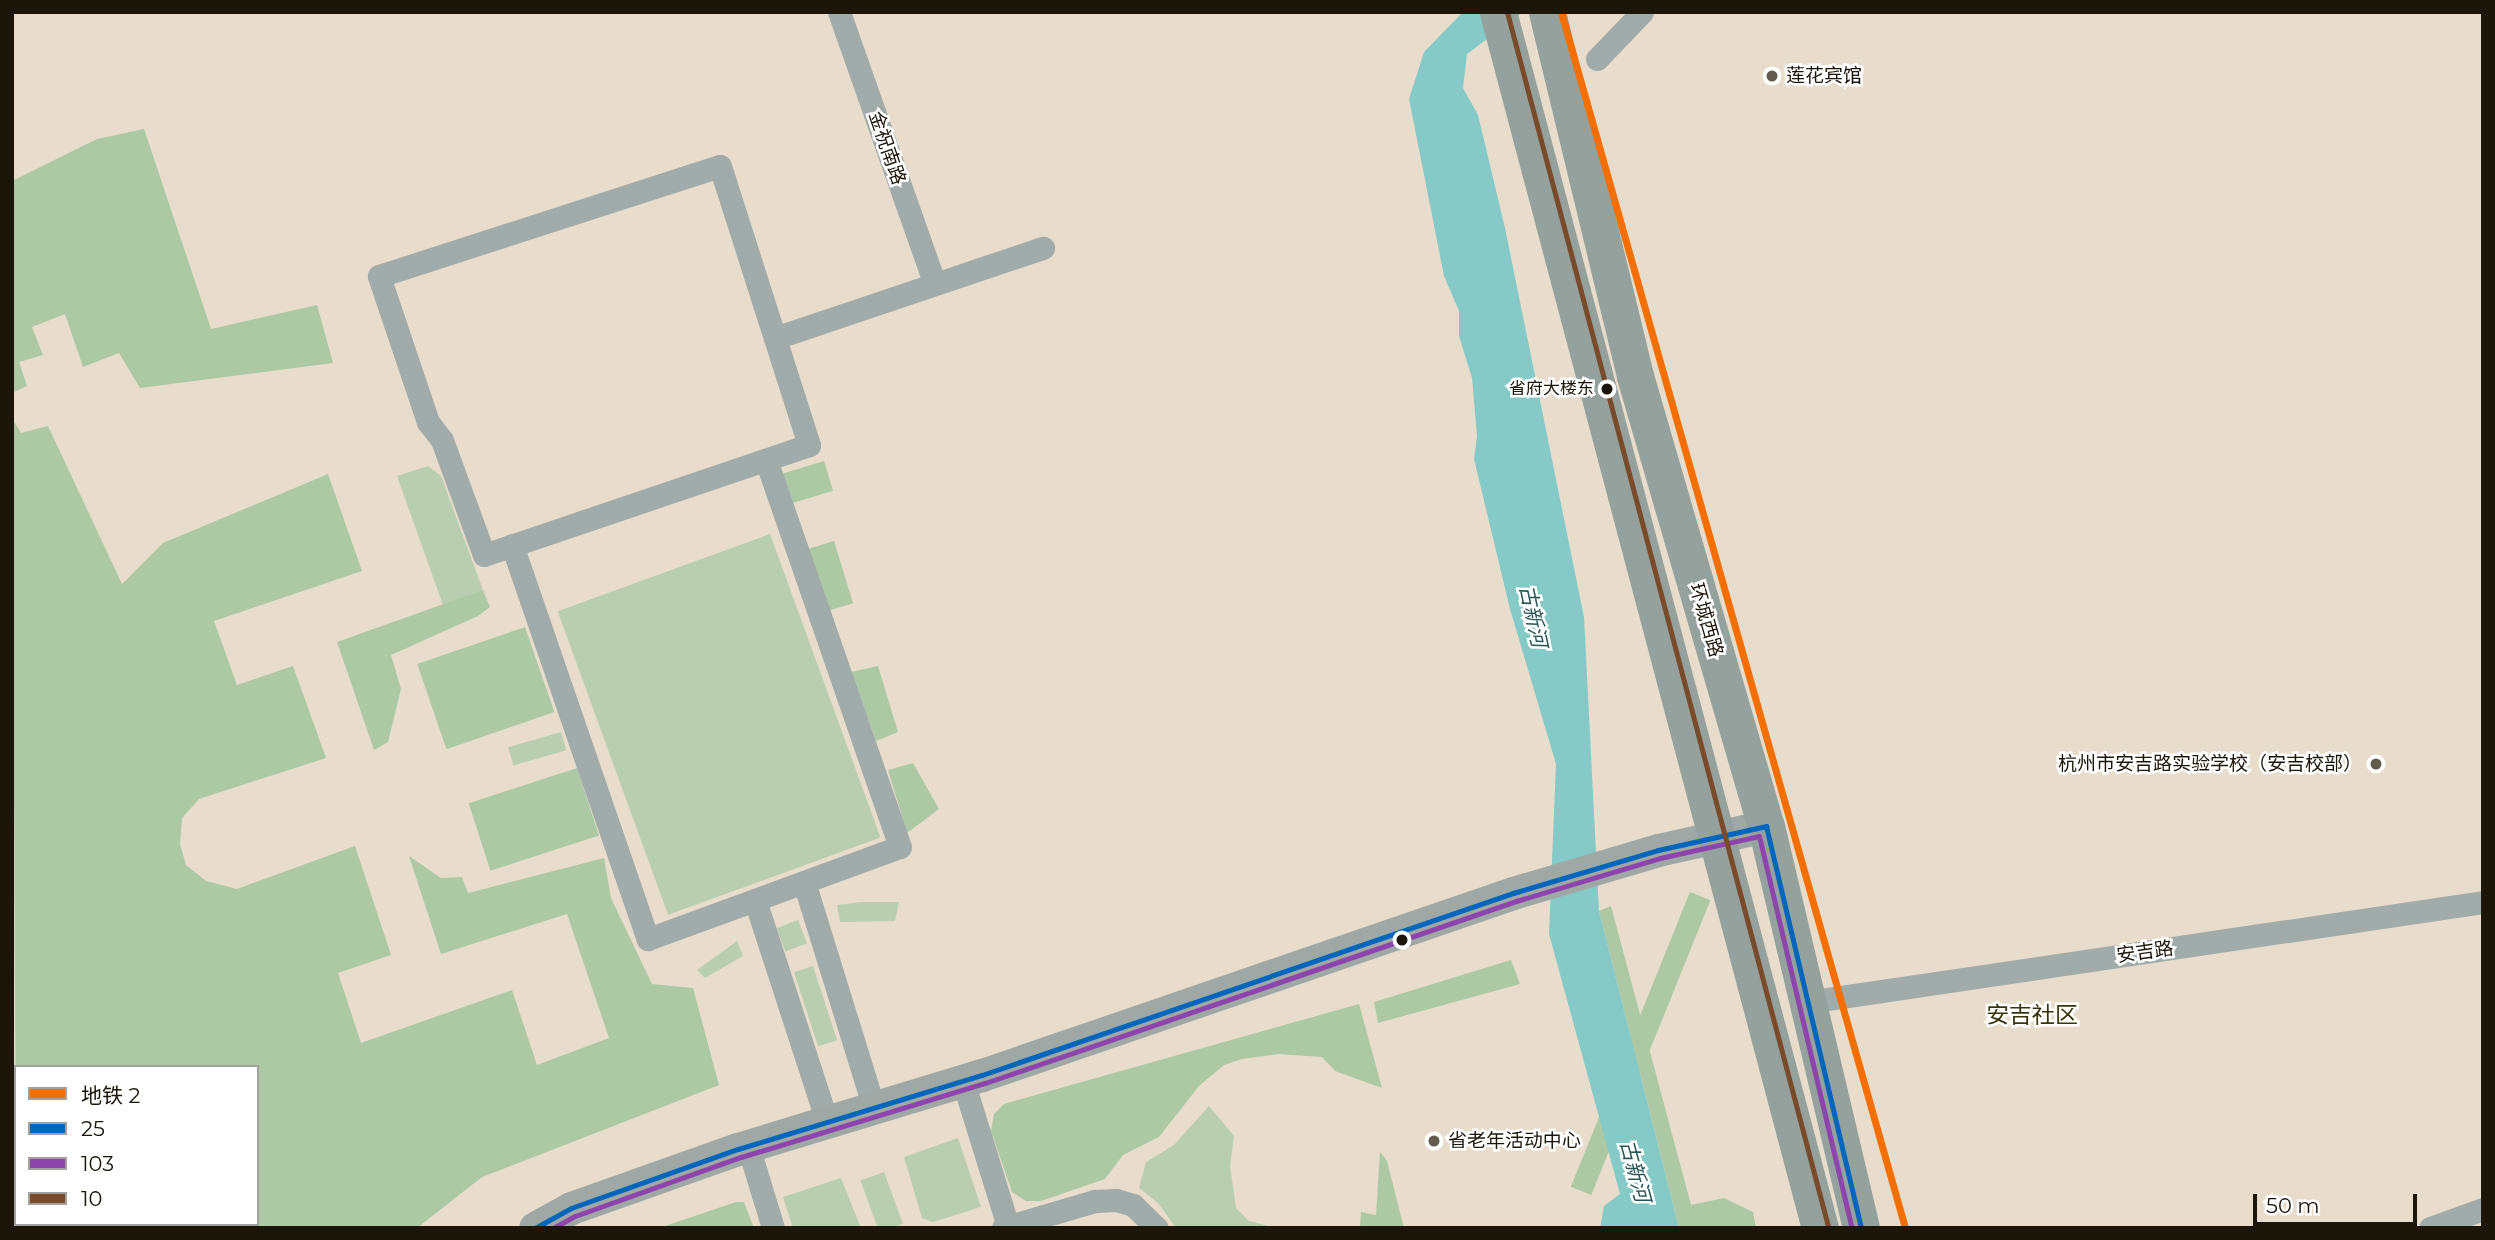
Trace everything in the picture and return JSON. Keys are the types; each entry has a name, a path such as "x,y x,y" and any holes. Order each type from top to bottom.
{"main road":[{"path":"1498,12 1719,837 1820,1228"},
{"name":"环城西路","path":"1547,12 1635,376 1766,826 1861,1228"}],"street":[{"name":"金祝南路","path":"839,12 935,284"},
{"path":"1597,59 1642,12"},
{"path":"720,166 809,445 766,460 484,555 442,440 428,422 379,276 720,166"},
{"path":"775,338 1043,248"},
{"path":"512,545 648,939 900,847 766,460"},
{"path":"535,1228 571,1208 748,1146 963,1081 1513,893 1658,850 1766,826"},
{"path":"804,882 874,1108"},
{"path":"755,900 827,1121"},
{"name":"安吉路","path":"1807,1002 2483,902"},
{"path":"963,1081 1006,1227 1095,1201 1116,1200 1133,1205 1157,1228"},
{"path":"748,1146 773,1228"},
{"path":"2430,1228 2483,1209"}],"green space":[{"path":"144,129 211,329 317,305 333,363 140,388 119,353 83,367 65,314 32,327 43,355 19,362 27,386 12,393 12,181 97,139"},
{"path":"12,418 21,433 48,426 122,584 163,543 328,474 362,571 214,621 237,685 293,666 326,758 199,799 182,818 180,844 186,865 206,881 237,889 355,846 391,955 338,973 361,1043 512,990 537,1065 609,1038 567,914 441,954 409,856 441,878 462,877 468,893 604,858 611,898 652,984 693,988 719,1085 482,1177 417,1228 27,1228 259,1226 259,1065 15,1065"},
{"path":"824,461 833,491 791,504 782,474"},
{"path":"428,466 441,476 483,590 443,605 397,476"},
{"path":"770,534 880,838 668,915 558,611"},
{"path":"834,541 853,603 827,611 808,549"},
{"path":"483,590 490,607 478,616 391,655 401,689 388,742 374,750 337,642"},
{"path":"525,627 554,712 447,749 417,664"},
{"path":"878,666 898,732 876,741 851,672"},
{"path":"561,732 566,750 513,765 508,747"},
{"path":"913,763 939,809 907,833 888,770"},
{"path":"577,768 599,836 491,871 469,803"},
{"path":"1690,892 1710,900 1591,1195 1571,1187"},
{"path":"899,902 895,921 840,922 837,905"},
{"path":"1611,906 1691,1205 1724,1198 1753,1212 1756,1228 1679,1228 1599,911"},
{"path":"798,920 807,943 785,952 777,928"},
{"path":"737,941 743,956 705,978 697,970"},
{"path":"1511,960 1520,984 1378,1023 1374,1002"},
{"path":"813,966 837,1040 818,1046 794,972"},
{"path":"1359,1004 1382,1088 1335,1071 1322,1057 1279,1054 1242,1059 1224,1065 1199,1086 1159,1137 1123,1155 1105,1179 1041,1201 1026,1201 1012,1192 991,1131 994,1114 1004,1104"},
{"path":"1209,1106 1234,1136 1230,1166 1236,1208 1249,1221 1273,1227 1310,1228 1176,1228 1158,1203 1139,1188 1146,1162 1174,1145"},
{"path":"958,1138 981,1207 933,1222 922,1218 904,1157"},
{"path":"1380,1152 1387,1161 1404,1228 1360,1228 1361,1212 1376,1215"},
{"path":"884,1172 903,1224 891,1228 878,1228 861,1181"},
{"path":"841,1178 861,1228 793,1228 783,1197"},
{"path":"736,1202 744,1202 754,1228 659,1228"}],"water":[{"name":"古新河","path":"1463,12 1523,12 1467,54 1463,88 1478,115 1505,228 1584,617 1599,911 1679,1228 1600,1228 1604,1206 1620,1194 1549,934 1556,764 1510,609 1474,459 1477,436 1472,378 1459,336 1459,311 1444,276 1409,99 1424,52"}],"metro line":[{"name":"2","path":"1561,12 1905,1228"}],"transit line":[{"name":"10","path":"1507,12 1828,1226"},
{"name":"25","path":"1766,826 1861,1228"},
{"name":"25","path":"535,1228 571,1208 738,1149 982,1075 1513,893 1658,850 1766,826"},
{"name":"103","path":"553,1228 575,1216 741,1157 985,1083 1516,901 1660,858 1759,836 1852,1228"}],"place":[{"name":"莲花宾馆","path":"1772,76"},
{"name":"省府大楼东","path":"1607,389"},
{"name":"杭州市安吉路实验学校（安吉校部）","path":"2376,764"},
{"name":"省老年活动中心","path":"1434,1141"}],"district":[{"name":"安吉社区","path":"2032,1015"}]}
